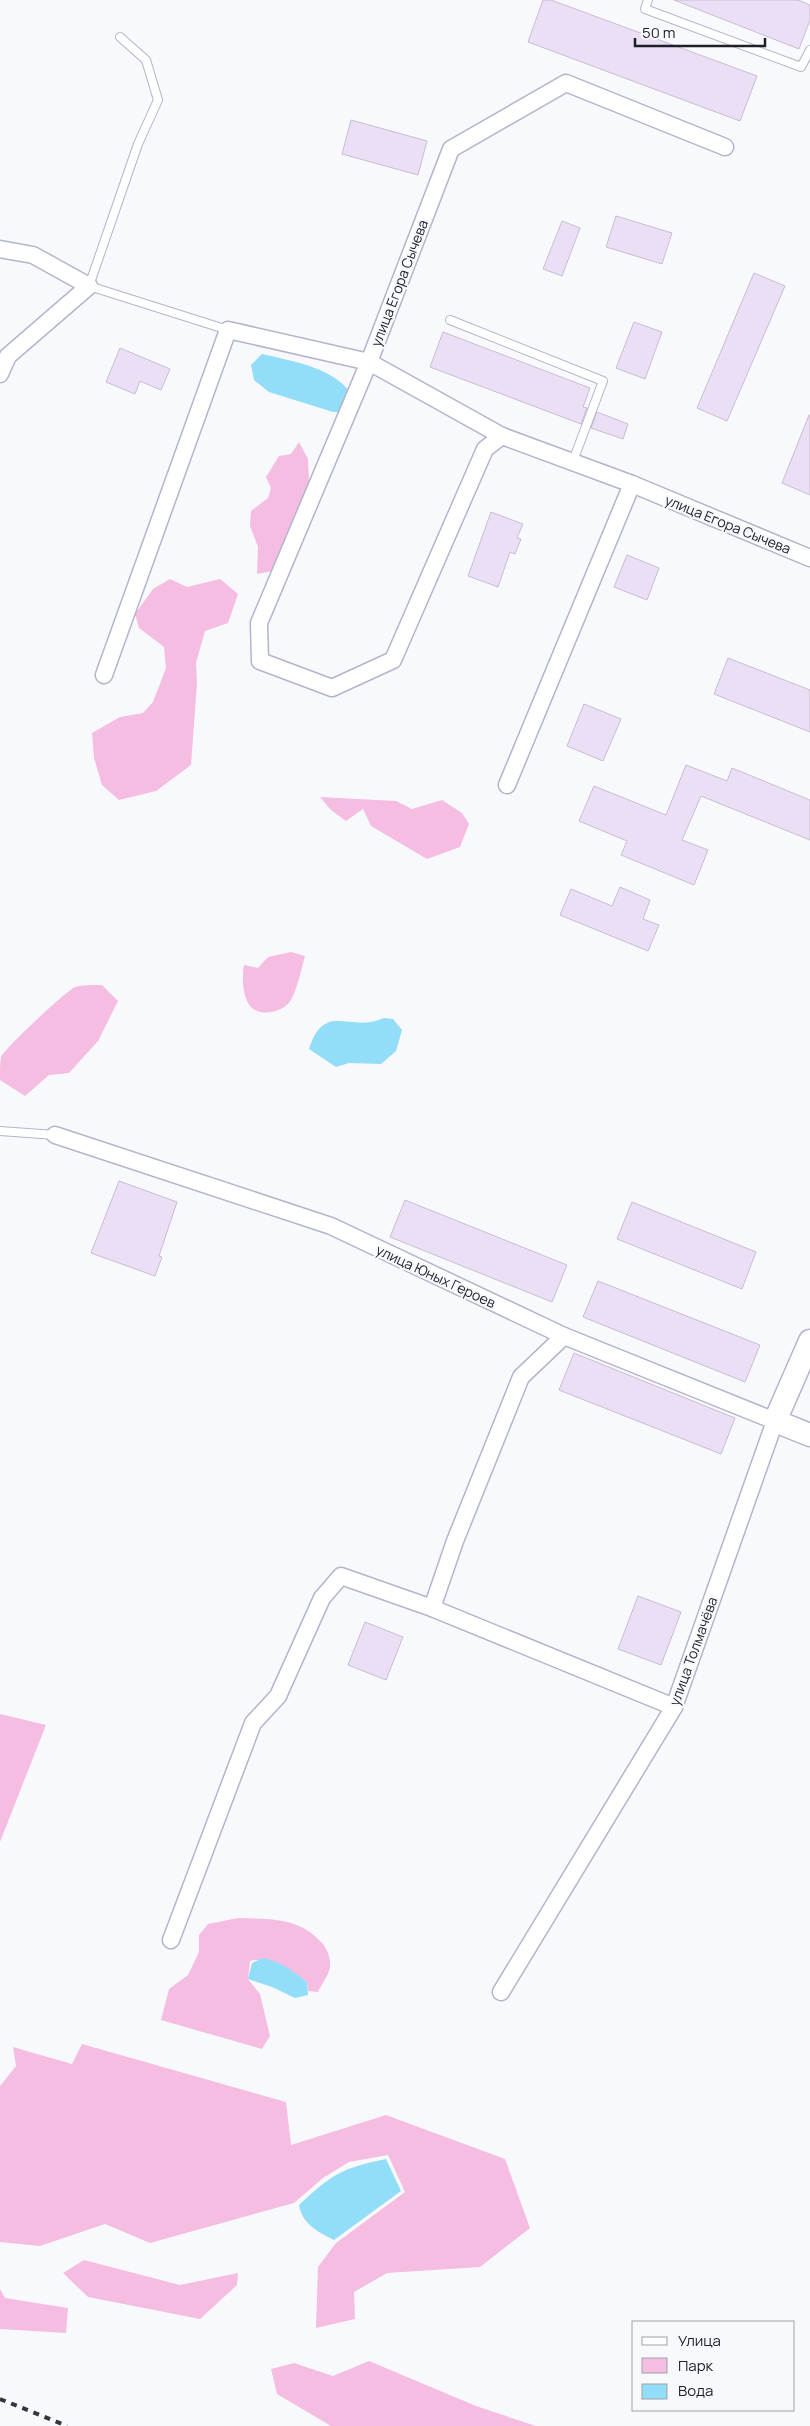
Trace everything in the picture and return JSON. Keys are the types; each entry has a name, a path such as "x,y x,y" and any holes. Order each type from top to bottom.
{"street":[{"name":"улица Егора Сычева","path":"725,147 566,83 451,148 369,362 502,436 632,484 810,558"},
{"path":"0,248 33,255 89,286 8,356 0,374"},
{"path":"104,675 228,330 369,362 259,623 260,661 332,688 393,660 485,449 502,436"},
{"path":"507,785 632,484"},
{"name":"улица Юных Героев","path":"55,1135 331,1226 564,1336 810,1435"},
{"path":"432,1608 456,1541 522,1377 564,1336"},
{"name":"улица Толмачёва","path":"501,1992 674,1707 775,1421 810,1341"},
{"path":"171,1940 253,1723 278,1696 322,1598 342,1576 432,1608 674,1707"}],"lane":[{"path":"648,0 644,9 801,68 810,50"},
{"path":"120,37 146,60 158,100 138,144 89,286 228,330"},
{"path":"450,320 603,381 572,461"},
{"path":"0,1131 55,1135"}],"green space":[{"path":"299,442 308,459 309,482 273,571 257,574 258,547 250,526 251,511 268,498 271,488 266,477 279,456 291,454"},
{"path":"170,579 187,587 220,579 238,594 228,623 205,631 196,663 197,683 191,765 156,791 119,800 102,785 94,758 92,733 120,717 143,713 153,702 166,668 164,647 139,628 135,614 153,589"},
{"path":"320,797 396,801 412,809 442,800 462,813 469,824 460,847 427,859 371,826 363,809 346,821 331,810"},
{"path":"291,952 305,956 291,1000 283,1008 272,1012 266,1013 254,1010 247,1002 244,991 244,965 258,968 268,957"},
{"path":"102,985 118,1001 98,1041 69,1073 49,1075 25,1096 0,1080 1,1057 36,1020 75,987"},
{"path":"0,1714 46,1725 0,1842"},
{"path":"238,1918 272,1919 303,1928 323,1944 330,1960 328,1973 318,1992 308,1991 307,1982 281,1965 266,1960 250,1961 248,1979 260,1994 270,2036 262,2049 161,2020 169,1989 188,1975 199,1952 199,1935 208,1924"},
{"path":"82,2044 286,2102 291,2145 386,2115 505,2159 530,2228 480,2267 387,2273 354,2292 355,2319 316,2328 318,2267 336,2243 405,2192 388,2155 349,2162 323,2178 294,2203 150,2243 105,2224 40,2246 0,2242 0,2086 16,2066 13,2047 72,2064"},
{"path":"84,2260 180,2285 238,2273 237,2285 200,2319 88,2297 63,2273"},
{"path":"0,2289 5,2298 68,2308 66,2333 0,2329"},
{"path":"369,2361 476,2406 536,2426 331,2426 277,2394 271,2369 294,2363 333,2376"}],"water":[{"path":"262,354 310,366 342,383 350,392 340,412 333,412 269,392 254,380 251,365"},
{"path":"384,1018 393,1019 402,1030 396,1051 381,1064 349,1063 336,1067 309,1049 315,1034 323,1026 331,1022 360,1023"},
{"path":"263,1958 282,1964 307,1982 308,1995 295,1998 272,1987 248,1979 252,1963"},
{"path":"386,2159 401,2191 334,2240 312,2227 303,2217 299,2205 329,2179 348,2169"}],"building":[{"path":"543,0 551,0 757,76 740,121 528,42"},
{"path":"674,0 798,0 810,5 810,20 799,49"},
{"path":"351,120 427,141 418,175 342,154"},
{"path":"616,216 672,233 662,264 606,247"},
{"path":"562,221 580,228 562,276 543,269"},
{"path":"754,273 785,286 727,421 697,408"},
{"path":"634,322 662,332 645,379 616,368"},
{"path":"443,332 590,388 583,407 587,408 581,424 430,367"},
{"path":"120,348 170,369 161,390 140,381 135,394 106,382"},
{"path":"597,412 628,424 623,439 591,428"},
{"path":"810,415 810,495 782,483"},
{"path":"491,512 523,524 517,538 521,539 515,554 510,552 498,587 468,576"},
{"path":"627,555 659,568 647,600 614,587"},
{"path":"728,658 810,690 810,732 714,694"},
{"path":"584,704 621,719 603,761 567,746"},
{"path":"686,765 727,781 732,768 810,800 810,840 701,796 682,840 708,850 694,885 621,855 627,841 579,821 594,786 666,815"},
{"path":"620,887 650,900 643,919 659,925 648,951 560,915 571,889 612,906"},
{"path":"119,1181 177,1202 159,1256 162,1257 155,1276 91,1253"},
{"path":"405,1200 567,1265 552,1302 390,1237"},
{"path":"632,1202 756,1252 742,1289 617,1239"},
{"path":"598,1281 760,1345 745,1382 583,1317"},
{"path":"574,1353 735,1418 721,1454 559,1390"},
{"path":"638,1596 681,1612 661,1665 618,1649"},
{"path":"365,1622 403,1637 386,1680 348,1665"}],"railway":[{"path":"0,2399 67,2426"}]}
